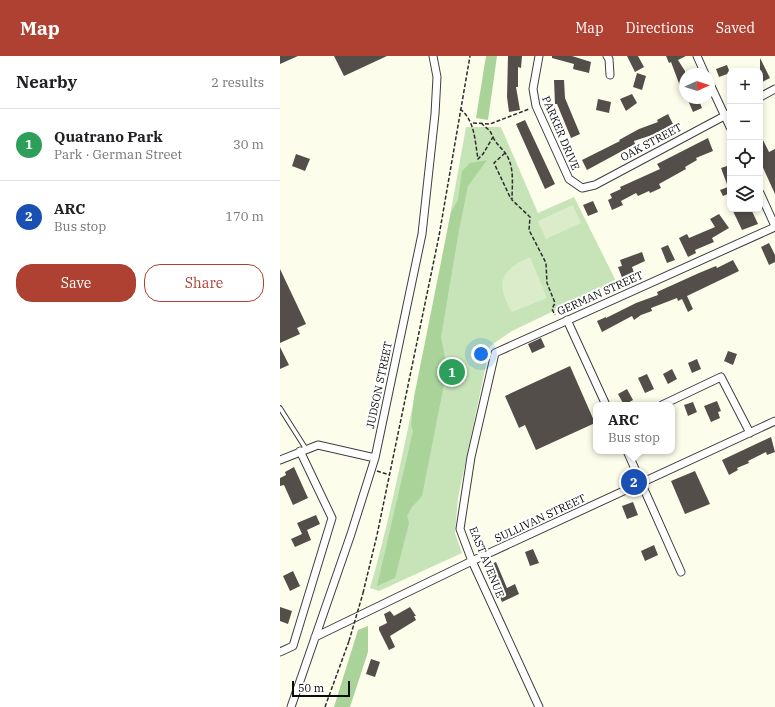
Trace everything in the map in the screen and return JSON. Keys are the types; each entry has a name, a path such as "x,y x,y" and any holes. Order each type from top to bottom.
{"street":[{"name":"JUDSON STREET","path":"291,707 375,458 422,234 435,114 437,77 433,56"},
{"name":"PARKER DRIVE","path":"539,56 533,89 536,106 569,179 582,188"},
{"path":"607,56 609,60 610,75"},
{"path":"696,56 702,68"},
{"path":"763,95 775,89"},
{"path":"715,93 727,114"},
{"name":"OAK STREET","path":"582,188 595,185 727,114"},
{"path":"763,200 775,226"},
{"name":"GERMAN STREET","path":"479,417 495,353 775,226"},
{"path":"567,320 605,402"},
{"path":"668,402 721,377 750,433"},
{"name":"EAST AVENUE","path":"479,417 460,529 472,561 538,704"},
{"name":"SULLIVAN STREET","path":"315,637 472,561 642,484 775,421"},
{"path":"280,460 318,445 375,458"},
{"path":"280,652 293,646 332,518 303,450"},
{"path":"628,454 681,572"}],"lane":[{"path":"280,408 303,450"}],"path":[{"path":"325,707 349,641 363,593 390,475 439,236 470,56"},
{"path":"473,123 490,124 536,106"},
{"path":"460,109 466,113 470,120 478,159 483,154 493,137"},
{"path":"482,124 490,131 497,146 510,160 512,170 512,200"},
{"path":"505,153 494,163 512,200 530,217 529,230 546,263 548,272 547,283 555,303 552,309 555,315"},
{"path":"371,470 390,475"}],"green space":[{"path":"486,56 497,56 488,120 476,118"},
{"path":"466,127 501,127 538,213 574,197 616,281 512,331 490,346 458,498 455,533 462,553 379,591 370,588 377,565 409,423 435,297"},
{"path":"487,160 468,186 459,230 441,337 447,369 422,496 412,507 407,516 409,523 395,578 377,586 413,431 411,426 414,397 451,212 458,200 462,171 470,163"},
{"path":"573,205 581,223 546,239 538,221"},
{"path":"530,257 547,298 512,312 503,293 503,279 512,267"},
{"path":"368,626 368,652 350,707 334,707 358,630"}],"building":[{"path":"280,56 298,56 280,64"},
{"path":"334,56 387,56 344,76"},
{"path":"508,56 522,56 521,68 518,67 518,87 516,87 520,110 509,112 507,97"},
{"path":"552,56 572,56 591,62 589,73 573,69 574,64 552,58"},
{"path":"627,56 638,56 644,67 635,72"},
{"path":"666,56 686,56 678,60 683,68 679,68 679,83 671,62 669,63"},
{"path":"760,58 770,78 763,82 763,68 760,68"},
{"path":"727,65 728,68 727,74 719,77 716,69"},
{"path":"637,73 646,76 642,90 633,87"},
{"path":"554,80 564,80 565,98 580,134 571,138 557,104 555,104"},
{"path":"632,94 637,103 626,111 620,99"},
{"path":"598,99 611,102 609,113 596,110"},
{"path":"690,104 700,104 702,108 693,112"},
{"path":"668,114 673,124 652,135 634,141 635,144 587,170 582,160 620,141 619,140 639,129 658,122 657,120"},
{"path":"525,120 555,184 545,189 516,124"},
{"path":"708,138 713,151 696,158 697,160 685,167 686,169 659,184 661,188 638,196 636,193 621,201 623,205 612,210 608,200 612,198 610,194 621,189 620,187 660,169 657,164"},
{"path":"763,140 769,152 775,149 775,194 763,168"},
{"path":"296,154 310,159 305,171 292,166"},
{"path":"727,166 727,184 721,168"},
{"path":"727,187 727,194 723,196 720,190"},
{"path":"593,201 598,212 588,216 583,205"},
{"path":"733,212 752,212 758,224 742,230"},
{"path":"719,214 729,228 712,238 714,242 695,250 696,253 688,257 679,238 687,234 689,238 715,227 710,219"},
{"path":"769,243 775,255 775,262 769,265 761,247"},
{"path":"668,245 675,260 667,263 661,248"},
{"path":"642,252 645,261 632,267 636,278 624,283 618,267 622,266 620,260"},
{"path":"733,260 739,271 687,296 693,309 688,312 682,299 678,301 677,298 651,308 652,311 641,315 634,320 632,316 602,332 597,321 636,303 658,295 657,292 699,273 716,266 717,268"},
{"path":"280,269 306,324 297,328 300,334 280,343"},
{"path":"541,338 545,347 532,353 528,344"},
{"path":"280,347 289,365 280,369"},
{"path":"728,351 737,354 733,365 724,361"},
{"path":"697,359 701,369 692,373 688,363"},
{"path":"570,366 593,418 593,424 536,450 525,425 519,428 505,396"},
{"path":"672,369 677,379 668,384 663,374"},
{"path":"647,374 654,389 645,393 638,378"},
{"path":"627,389 633,400 629,402 622,402 618,394"},
{"path":"717,401 721,411 718,412 720,418 711,422 704,406"},
{"path":"693,402 697,412 688,416 684,405"},
{"path":"771,437 775,452 767,455 766,452 748,461 749,463 737,468 738,470 729,475 722,460"},
{"path":"294,467 308,498 293,505 284,485 280,486 280,478 286,475 285,472"},
{"path":"695,471 710,504 685,514 671,481"},
{"path":"633,502 638,515 627,519 622,506"},
{"path":"316,515 320,524 307,530 311,540 295,547 291,539 302,534 297,523"},
{"path":"654,545 658,555 645,561 641,551"},
{"path":"533,549 539,563 530,566 525,552"},
{"path":"496,562 507,588 515,584 519,594 502,602 487,566"},
{"path":"293,571 300,586 290,591 283,576"},
{"path":"280,607 292,611 288,624 280,621"},
{"path":"410,607 416,616 414,616 416,620 390,636 395,647 389,650 379,630 379,627 387,623 384,614 390,611 394,616"},
{"path":"371,659 380,662 375,677 366,674"}],"place":[{"name":"Quatrano Park","path":"452,372"},
{"name":"ARC","path":"634,482"}]}
